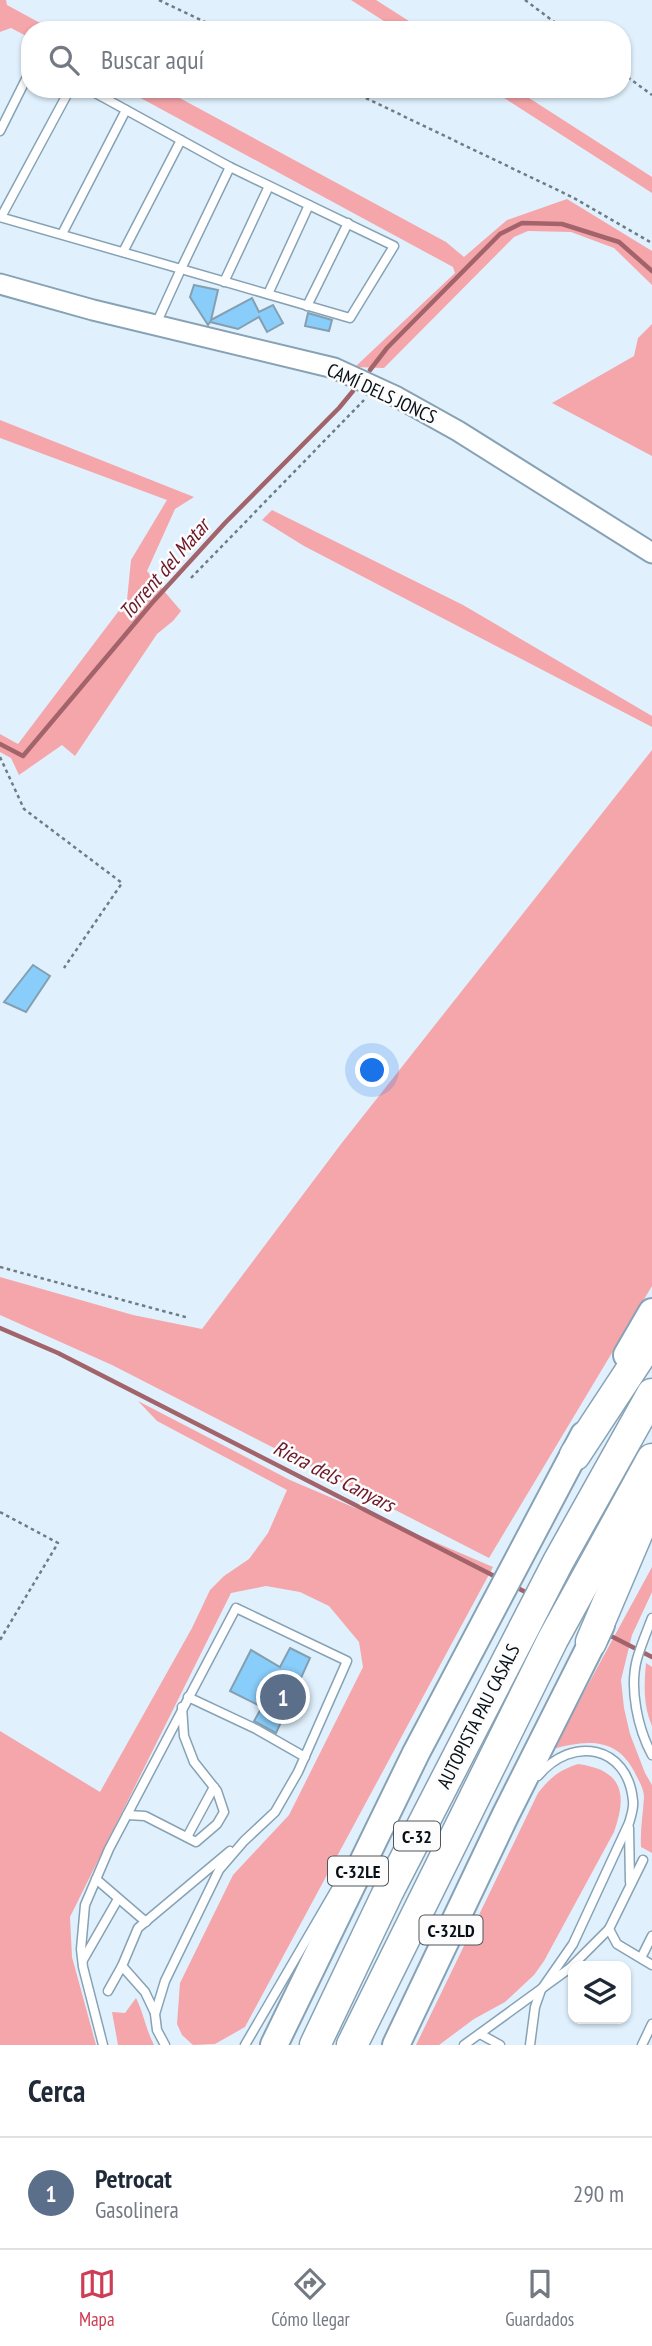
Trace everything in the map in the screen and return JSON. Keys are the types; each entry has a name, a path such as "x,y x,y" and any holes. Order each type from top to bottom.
{"highway":[{"name":"C-32LE","path":"274,2045 416,1753 605,1394 652,1312"},
{"path":"575,1455 652,1338"},
{"name":"AUTOPISTA PAU CASALS","path":"315,2045 388,1892 561,1555 652,1394"},
{"name":"AUTOPISTA PAU CASALS","path":"352,2045 553,1639 652,1459"},
{"path":"588,1648 617,1589 652,1499"},
{"path":"617,1589 652,1533"},
{"name":"C-32LD","path":"396,2045 588,1648"}],"street":[{"name":"CAMÍ DELS JONCS","path":"0,284 93,310 334,368 458,431 652,553"}],"lane":[{"path":"0,131 21,89"},
{"path":"65,98 0,217 350,318 394,246 230,167 104,98"},
{"path":"62,234 126,110"},
{"path":"123,252 181,140"},
{"path":"156,324 230,167"},
{"path":"223,282 270,186"},
{"path":"268,294 309,205"},
{"path":"307,306 348,223"},
{"path":"103,2045 82,1961 85,1905 127,1815 236,1608 347,1661 305,1757 275,1812 138,1928 108,1991"},
{"path":"652,1618 637,1661 635,1680 638,1718 652,1755"},
{"path":"188,1697 256,1729 305,1757"},
{"path":"127,1815 145,1816 196,1842 217,1824 224,1812 214,1787 194,1762 184,1736 183,1707"},
{"path":"505,1816 544,1769 554,1759 567,1753 589,1751 610,1756 626,1774 634,1803 629,1823 573,1944 541,1990 535,2007 530,2045"},
{"path":"355,1856 416,1753"},
{"path":"187,1838 214,1787"},
{"path":"629,1823 630,1885"},
{"path":"165,2045 156,2030 155,2013 165,1981 219,1870 244,1840"},
{"path":"464,2045 570,1968 609,1929 643,1860"},
{"path":"96,1879 146,1922"},
{"path":"245,2045 341,1879"},
{"path":"82,1961 118,1899"},
{"path":"609,1929 617,1944 652,1965"},
{"path":"641,1958 652,1936"},
{"path":"122,1966 145,1992 155,2013"},
{"path":"642,2045 652,2024"},
{"path":"480,2034 500,2045"}],"path":[{"path":"159,0 203,21"},
{"path":"525,0 553,21"},
{"path":"631,80 652,95"},
{"path":"366,98 572,197 652,243"},
{"path":"191,578 376,387"},
{"path":"0,757 24,809 122,883 64,968"},
{"path":"0,1267 189,1318"},
{"path":"0,1512 58,1543 0,1640"}],"shaded area":[{"path":"0,0 6,0 7,5 36,21 21,21 21,33 11,28 0,32"},
{"path":"351,0 376,0 409,21 384,21"},
{"path":"141,98 180,98 446,242 464,257 507,220 567,199 652,251 652,285 614,248 571,232 528,231 514,237 384,368 355,367 455,273 453,267"},
{"path":"504,98 529,98 652,177 652,193"},
{"path":"652,324 652,456 552,403 634,356 638,338"},
{"path":"0,420 194,497 175,509 147,571 181,611 157,634 75,756 62,745 19,775 11,758 0,752 0,734 18,744 127,600 131,560 167,500 0,438"},
{"path":"272,510 463,605 652,716 652,727 304,546 262,520"},
{"path":"652,750 652,1286 489,1558 112,1365 0,1315 0,1277 133,1315 202,1329 341,1144"},
{"path":"138,1401 290,1480 493,1567 245,2027 215,2044 193,2045 182,2035 177,2024 180,1983 233,1875 289,1815 363,1667 359,1642 329,1606 300,1592 266,1586 231,1593 70,1917 72,1957 96,2045 0,2045 0,1731 100,1792 192,1628 210,1590 224,1576 249,1559 268,1533 287,1490 157,1421"},
{"path":"652,1567 652,1592 632,1635 621,1680 630,1734 652,1785 652,1853 641,1847 644,1794 627,1760 618,1752 599,1744 577,1744 553,1749"},
{"path":"646,1663 652,1667 652,1726 645,1695"},
{"path":"578,1764 604,1772 618,1786 618,1818 614,1832 544,1961 534,1975 505,2002 474,2019 439,2045 416,2045 538,1793 555,1775"},
{"path":"136,1998 154,2045 118,2045 112,2012 125,2013"}],"building":[{"path":"194,285 218,290 211,320 252,298 259,312 273,305 283,323 267,332 259,317 238,329 210,322 208,325 190,297"},
{"path":"308,313 332,320 329,331 305,326"},
{"path":"33,965 50,976 26,1012 4,1002"},
{"path":"290,1648 310,1658 276,1733 254,1721 262,1707 230,1691 251,1650 280,1667"}],"waterway":[{"path":"370,370 387,348 500,234 522,223 562,224 619,242 652,271"},
{"name":"Torrent del Matar","path":"0,744 23,756 152,603 353,391"},
{"name":"Riera dels Canyars","path":"0,1328 58,1353 500,1579"},
{"name":"Riera dels Canyars","path":"514,1586 531,1595"},
{"name":"Riera dels Canyars","path":"607,1634 652,1657"}],"place":[{"name":"Petrocat","path":"283,1697"}]}
